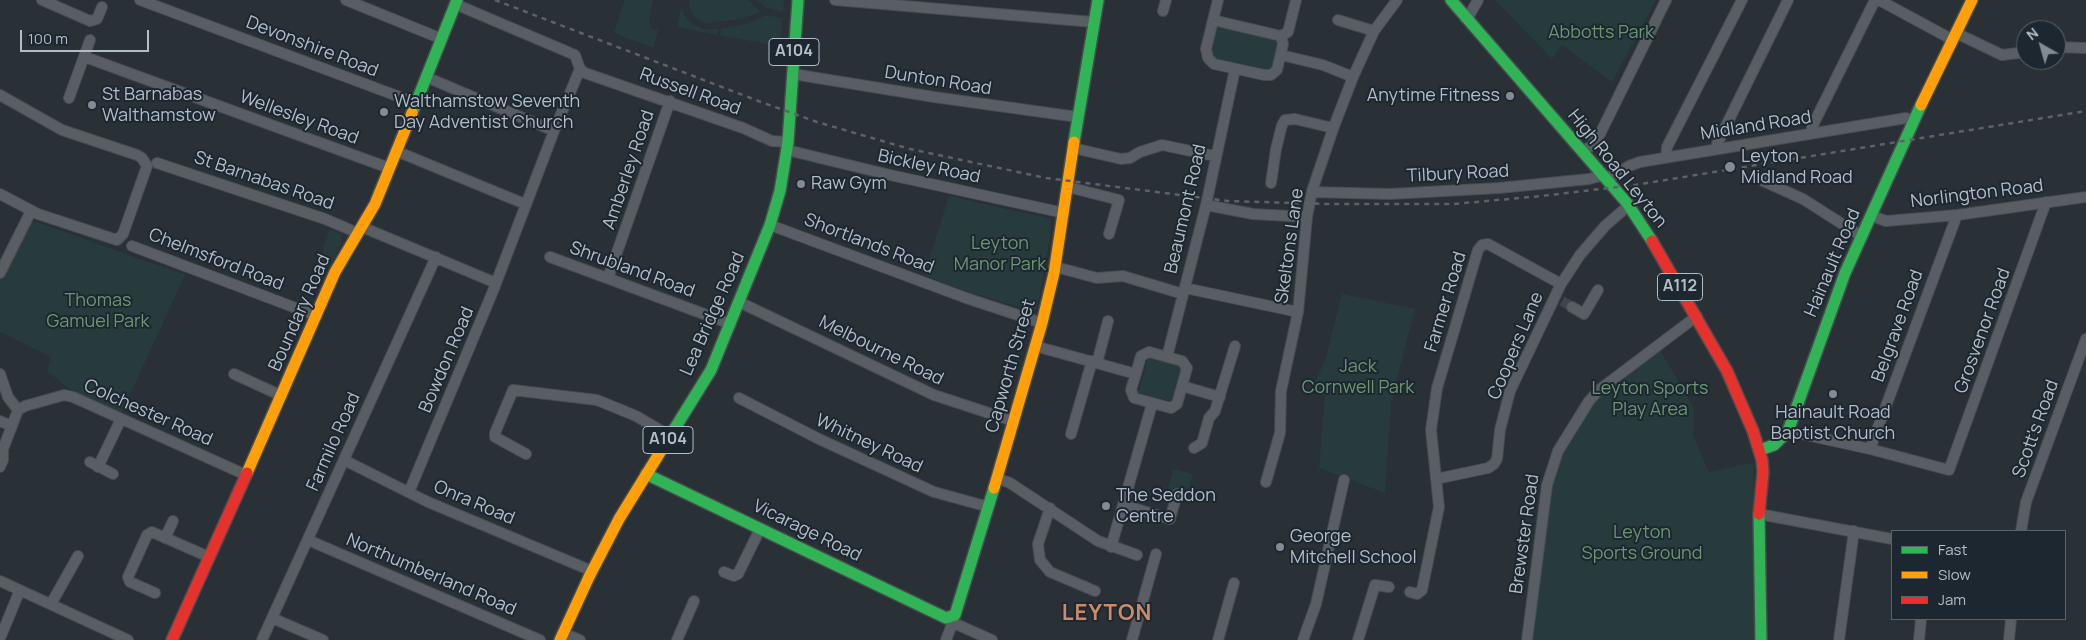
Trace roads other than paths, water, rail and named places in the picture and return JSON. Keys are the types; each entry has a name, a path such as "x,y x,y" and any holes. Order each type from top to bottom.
{"street":[{"path":"42,0 86,20 95,21 99,17 104,3"},
{"name":"Devonshire Road","path":"140,0 416,103"},
{"path":"346,0 442,40"},
{"name":"Lea Bridge Road","path":"561,636 619,518 707,378 731,324 770,224 780,191 788,146 798,0"},
{"path":"835,0 1093,22"},
{"name":"Capworth Street","path":"946,640 989,507 1042,323 1056,266 1073,148 1098,0"},
{"path":"1163,11 1166,0"},
{"path":"1218,0 1206,49 1208,58 1214,64 1271,75 1277,70 1281,55 1283,44 1281,36"},
{"path":"1213,20 1281,36 1288,32 1296,0"},
{"name":"Skeltons Lane","path":"1266,482 1280,433 1282,391 1298,312 1307,217 1312,192 1333,128 1353,77 1374,32 1398,0"},
{"name":"High Road Leyton","path":"1452,0 1606,177 1628,206 1657,248 1727,372 1760,450 1764,472 1759,514 1761,640"},
{"path":"1466,18 1478,0"},
{"path":"1583,151 1592,146 1600,134 1666,0"},
{"path":"1666,157 1667,147 1742,0"},
{"path":"1717,149 1717,144 1788,0"},
{"path":"1812,133 1812,127 1878,0 1955,36 2002,55 2016,53"},
{"name":"Hainault Road","path":"1788,431 1845,273 1914,120 1972,0"},
{"path":"456,2 575,55 580,69"},
{"name":"Boundary Road","path":"172,640 282,396 335,272 370,215 456,2"},
{"path":"1338,20 1374,32"},
{"path":"69,98 90,40"},
{"path":"2066,48 2086,48"},
{"path":"1281,55 1323,65 1353,77"},
{"name":"Wellesley Road","path":"85,58 389,168"},
{"name":"Russell Road","path":"580,69 585,73 670,101 788,146"},
{"name":"Bowdon Road","path":"409,492 496,283 525,204 580,69"},
{"name":"Beaumont Road","path":"1167,357 1206,205 1235,69"},
{"name":"Dunton Road","path":"793,74 1078,118"},
{"path":"426,77 554,131"},
{"name":"Chelmsford Road","path":"0,95 62,130 137,155 146,164 132,210 120,239 112,239 30,211 0,194"},
{"name":"Amberley Road","path":"608,278 670,101"},
{"name":"Midland Road","path":"1606,177 1635,163 1666,157 1906,118 1914,120"},
{"path":"1271,183 1276,149 1282,124 1285,120 1295,119 1333,128"},
{"path":"1073,148 1120,159 1130,158 1140,152 1162,145 1215,156"},
{"name":"Bickley Road","path":"788,146 864,169 1064,213"},
{"path":"396,151 525,204"},
{"name":"St Barnabas Road","path":"158,163 360,230 436,257 496,283"},
{"name":"Tilbury Road","path":"1312,192 1390,194 1499,188 1606,177"},
{"path":"1763,181 1803,199 1861,236"},
{"path":"1068,188 1119,200 1109,234"},
{"name":"Norlington Road","path":"1872,216 1886,221 1957,215 2086,197"},
{"name":"Grosvenor Road","path":"1870,449 1949,470 2046,202"},
{"path":"1206,205 1253,214 1307,217"},
{"name":"Coopers Lane","path":"1436,479 1488,468 1497,459 1500,430 1510,390 1558,299 1561,284 1580,255 1605,226 1628,206"},
{"path":"0,273 30,211"},
{"name":"Belgrave Road","path":"1870,449 1957,215"},
{"name":"Shortlands Road","path":"770,224 966,298 1042,323"},
{"name":"Farmer Road","path":"1410,592 1417,594 1422,590 1439,507 1431,430 1437,388 1478,250 1482,245 1488,244 1561,284"},
{"name":"Chelmsford Road","path":"132,246 317,316"},
{"name":"Farmilo Road","path":"262,640 436,257"},
{"name":"Shrubland Road","path":"550,257 731,324"},
{"path":"1056,266 1097,278 1123,276 1184,291 1298,312"},
{"path":"1572,307 1584,314 1598,290"},
{"name":"Melbourne Road","path":"739,302 934,396 1013,421"},
{"name":"Brewster Road","path":"1527,640 1546,485 1558,451 1589,401 1599,390 1697,316"},
{"path":"1071,434 1108,321"},
{"name":"Scott's Road","path":"2021,530 2026,502 2086,339"},
{"path":"1035,346 1136,374"},
{"path":"1194,448 1202,442 1209,418 1215,411 1235,346"},
{"path":"1149,352 1182,361 1187,368 1177,404 1170,408 1134,398 1131,390 1136,374 1141,356 1149,352"},
{"path":"0,374 8,397 18,410 3,449 3,460 0,467"},
{"path":"234,374 282,396"},
{"path":"1182,386 1220,397"},
{"path":"526,454 495,437 513,390 597,400 636,416 670,436"},
{"name":"Colchester Road","path":"18,410 25,406 64,395 73,397 246,475"},
{"name":"Whitney Road","path":"739,398 818,440 934,492 989,507"},
{"path":"1111,547 1152,404"},
{"path":"113,474 94,464 121,419"},
{"path":"0,421 12,426"},
{"path":"1760,450 1774,445 1788,431 1870,449"},
{"name":"Onra Road","path":"344,460 428,502 592,571"},
{"name":"Vicarage Road","path":"646,474 992,640"},
{"path":"997,478 1010,483 1098,541 1111,547 1148,557 1132,640"},
{"path":"1303,640 1316,604 1344,480"},
{"path":"1123,505 1170,519 1177,494"},
{"path":"1050,508 1038,544 1040,560 1050,572 1095,591"},
{"path":"1759,514 1891,539"},
{"path":"165,538 173,521"},
{"path":"724,572 734,576 738,574 760,529"},
{"path":"1839,640 1854,531"},
{"path":"155,593 130,582 128,577 147,535 152,532 209,557"},
{"name":"Northumberland Road","path":"308,540 540,640"},
{"path":"51,604 78,556"},
{"path":"0,580 127,640"},
{"path":"1218,640 1234,582"},
{"path":"1358,640 1375,584 1389,587"},
{"path":"0,635 20,590"},
{"path":"677,640 694,601"},
{"path":"272,618 323,640"},
{"path":"1919,640 1921,620"},
{"path":"2009,640 2011,620"},
{"path":"561,636 580,640"}],"tunnel":[{"path":"1562,301 1572,307"}],"railway":[{"path":"495,0 761,102 817,122 910,149 1046,178 1228,201 1328,204 1454,204 1541,196 1635,185 2086,111"}],"place":[{"name":"Anytime Fitness","path":"1510,96"},
{"name":"St Barnabas Walthamstow","path":"92,105"},
{"name":"Walthamstow Seventh Day Adventist Church","path":"384,112"},
{"name":"Leyton Midland Road","path":"1730,167"},
{"name":"Raw Gym","path":"801,184"},
{"name":"Hainault Road Baptist Church","path":"1833,394"},
{"name":"The Seddon Centre","path":"1106,506"},
{"name":"George Mitchell School","path":"1280,547"}],"district":[{"name":"LEYTON","path":"1107,614"}],"park label":[{"name":"Abbotts Park","path":"1601,33"},
{"name":"Leyton Manor Park","path":"1000,254"},
{"name":"Thomas Gamuel Park","path":"98,311"},
{"name":"Jack Cornwell Park","path":"1358,377"},
{"name":"Leyton Sports Play Area","path":"1650,399"},
{"name":"Leyton Sports Ground","path":"1642,543"}]}
